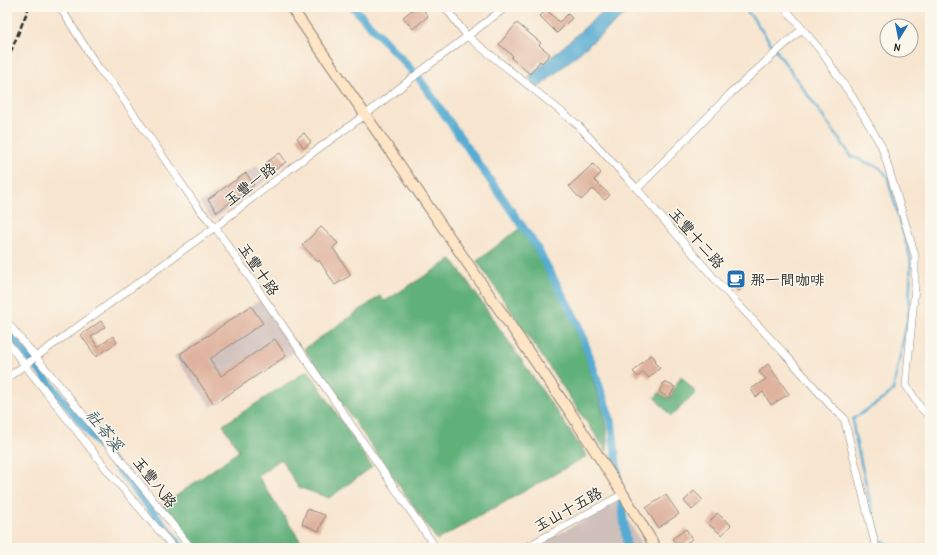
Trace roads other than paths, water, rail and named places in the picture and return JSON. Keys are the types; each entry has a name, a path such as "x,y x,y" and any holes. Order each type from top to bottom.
{"main road":[{"path":"291,7 565,406 623,494 656,548"}],"street":[{"name":"玉豐十路","path":"60,7 99,69 113,84 199,208 215,227 378,466 436,548"},
{"name":"玉豐十二路","path":"445,7 467,36 578,125 637,189 721,286 784,353 830,405 844,418 876,548"},
{"name":"玉豐一路","path":"7,378 215,227 506,7"},
{"path":"784,7 821,51 853,98 882,146 915,255 915,287 906,385 920,407 930,417"},
{"path":"637,189 731,93 802,29"},
{"name":"玉豐八路","path":"7,322 30,361 129,470 190,548"},
{"path":"7,342 30,361 112,476 174,548"},
{"name":"玉山十五路","path":"525,548 623,494"}],"water":[{"path":"608,7 627,7 630,10 538,88 528,78"}],"waterway":[{"path":"353,7 419,78 536,246 577,322 587,349 612,424 619,484"},
{"path":"743,7 753,18 851,156 880,168 887,176 911,261 909,311 893,390 886,397 853,419 854,432 879,541 898,546 900,548"},
{"name":"社苓溪","path":"7,330 182,548"},
{"path":"621,497 627,548"}],"railway":[{"path":"7,61 29,7"}],"place":[{"name":"那一間咖啡","path":"736,279"}]}
